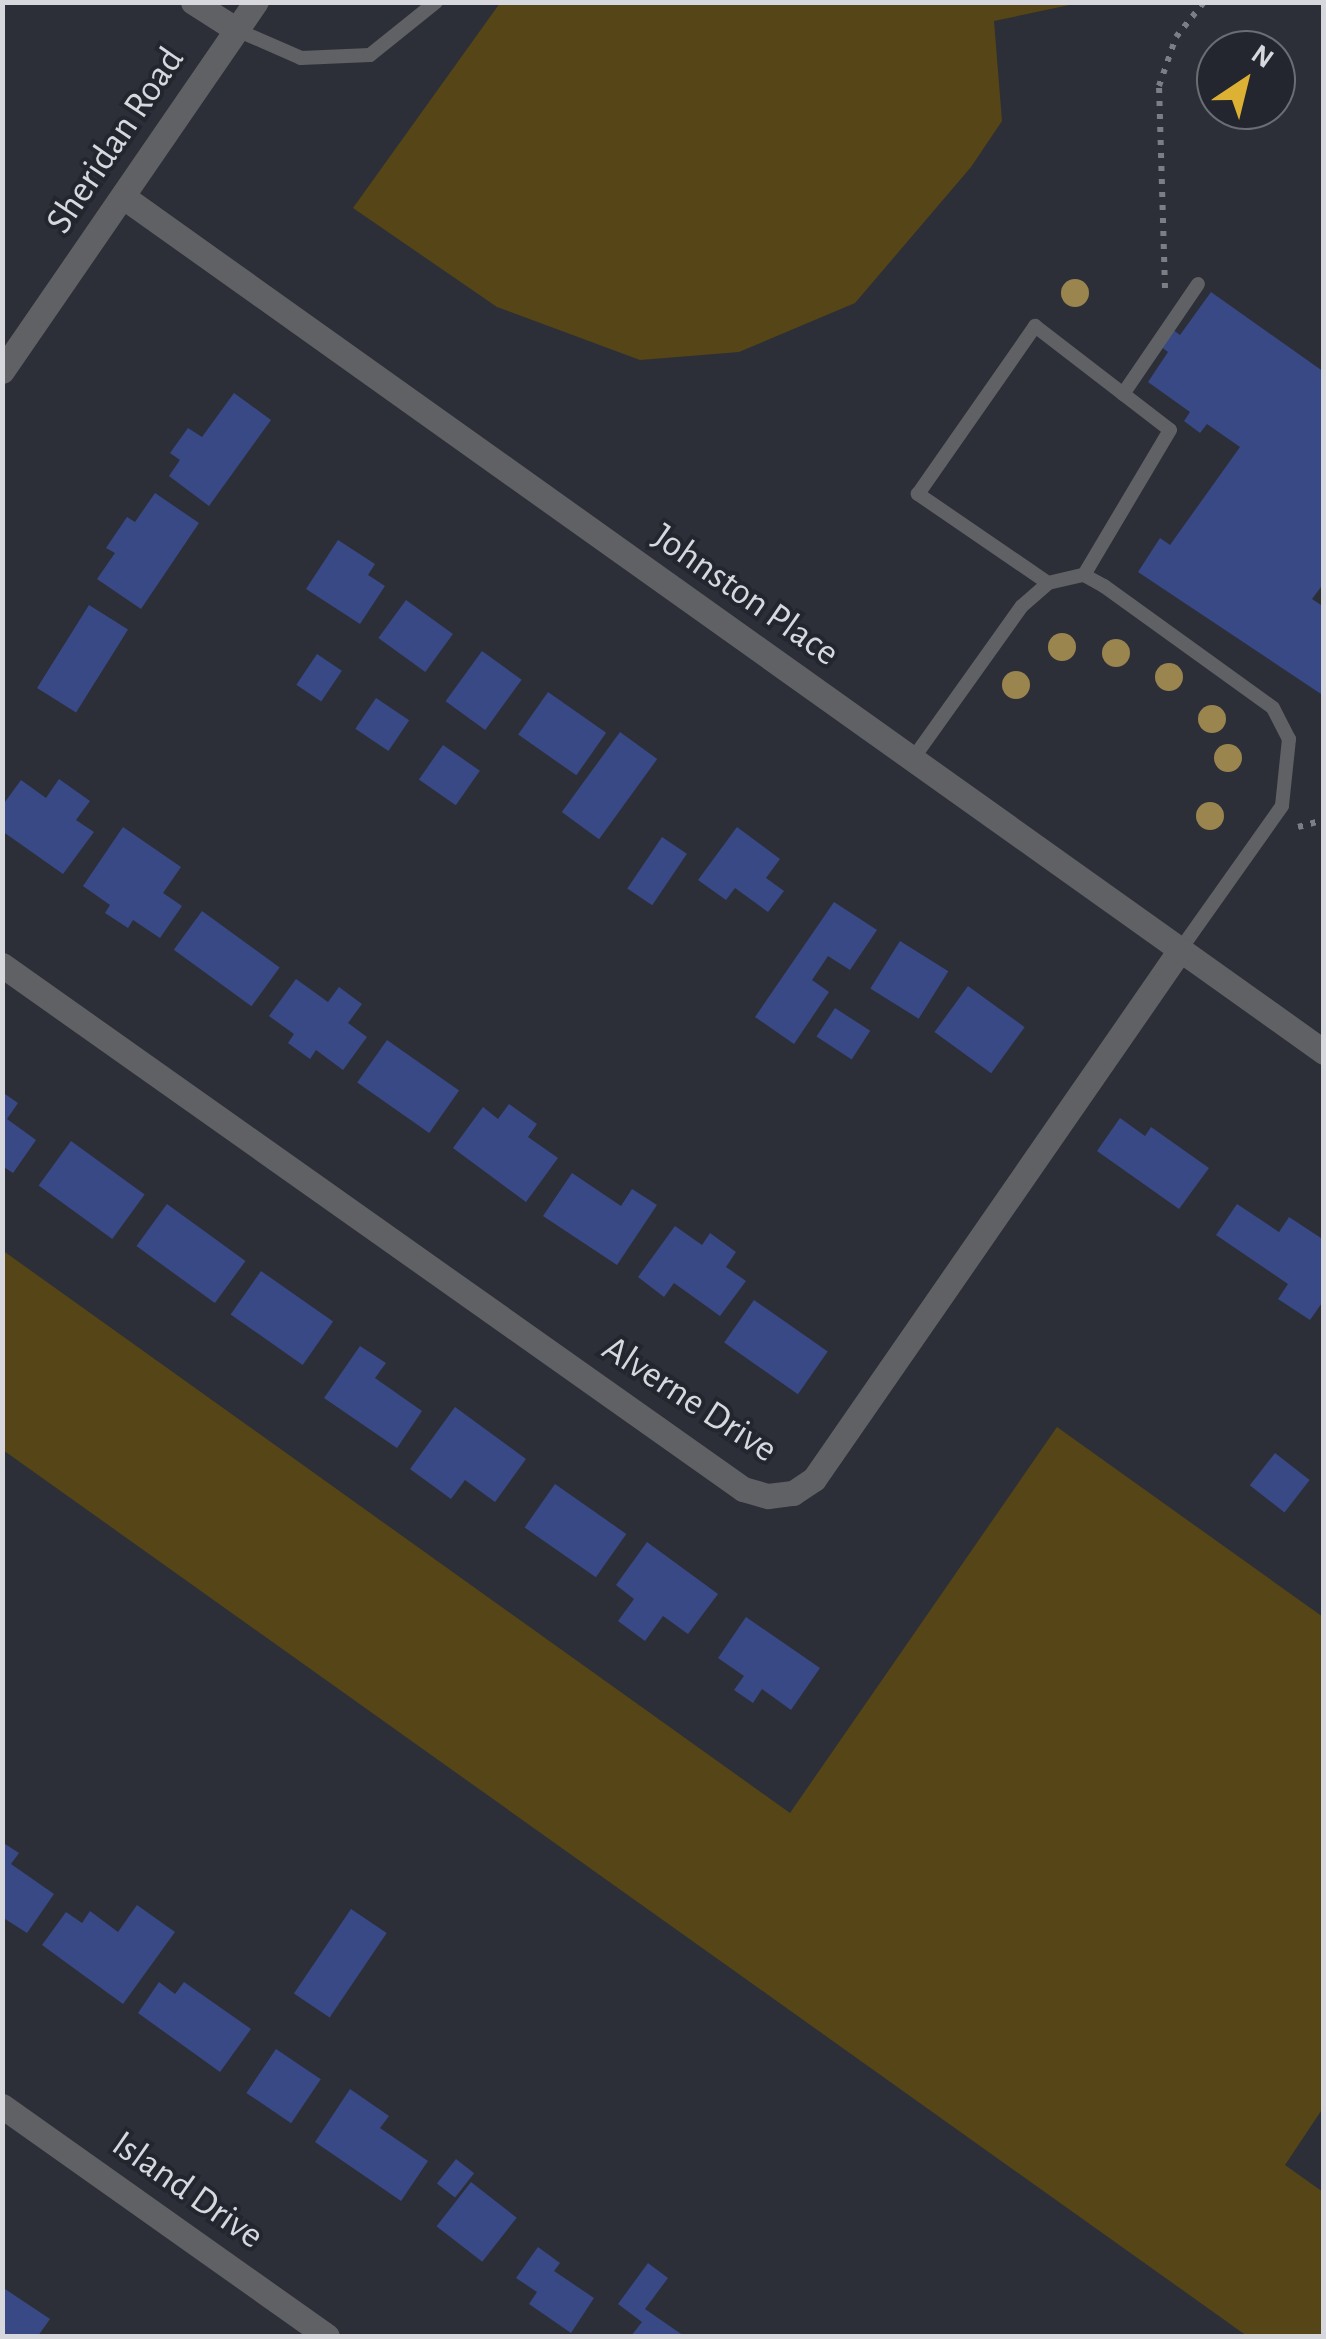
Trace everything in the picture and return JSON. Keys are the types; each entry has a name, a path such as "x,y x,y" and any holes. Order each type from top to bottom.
{"street":[{"path":"193,2 237,30"},
{"name":"Sheridan Road","path":"2,370 125,198 256,2"},
{"name":"Johnston Place","path":"125,198 1324,1052"},
{"name":"Alverne Drive","path":"2,965 743,1490 768,1496 793,1493 814,1479 1180,950"},
{"name":"Island Drive","path":"2,2106 327,2336"}],"lane":[{"path":"237,30 301,58 370,54 436,2"},
{"path":"1123,394 1198,284"},
{"path":"1048,582 918,494 1035,326 1170,430 1084,575"},
{"path":"912,760 1022,606 1048,582 1084,575 1274,708 1289,739 1282,806 1180,950"}],"path":[{"path":"1175,319 1165,290 1159,86 1176,37 1204,2"},
{"path":"1288,830 1324,820"}],"shaded area":[{"path":"500,2 1079,3 994,21 1002,121 971,167 855,303 739,352 640,360 497,307 353,208"},
{"path":"2,1250 790,1813 1057,1427 1323,1617 1323,2108 1285,2165 1323,2192 1323,2336 1247,2336 3,1450"}],"building":[{"path":"1211,292 1324,372 1324,583 1312,599 1324,607 1324,696 1138,572 1160,538 1170,545 1240,447 1207,424 1200,433 1184,421 1190,412 1148,382 1168,352 1160,346 1172,329 1180,335"},
{"path":"234,393 271,420 209,506 169,476 180,460 170,453 188,428 202,437"},
{"path":"155,493 199,523 141,609 97,579 115,553 106,548 127,517 135,522"},
{"path":"338,540 375,564 368,575 385,586 360,624 306,589"},
{"path":"406,600 453,634 425,672 378,638"},
{"path":"89,605 128,629 76,712 37,688"},
{"path":"482,651 522,680 485,730 446,701"},
{"path":"317,654 342,671 321,701 296,685"},
{"path":"548,692 606,733 576,775 518,735"},
{"path":"376,698 409,720 388,751 355,729"},
{"path":"620,732 657,759 599,839 562,812"},
{"path":"443,745 480,771 456,805 419,779"},
{"path":"59,779 90,801 76,820 94,832 63,874 2,831 2,806 21,780 46,798"},
{"path":"123,827 181,867 163,893 182,906 160,938 133,920 128,928 105,913 110,905 83,886"},
{"path":"737,827 780,859 766,878 784,891 768,912 735,888 726,900 698,880"},
{"path":"662,837 687,854 652,905 627,888"},
{"path":"834,902 877,930 850,970 828,956 812,980 829,992 794,1044 755,1017"},
{"path":"202,911 280,967 251,1006 174,950"},
{"path":"900,941 948,971 919,1019 870,988"},
{"path":"296,979 328,1002 339,987 362,1004 348,1023 367,1037 343,1070 316,1050 310,1059 288,1043 294,1034 269,1016"},
{"path":"968,986 1025,1027 991,1073 934,1032"},
{"path":"835,1008 870,1031 852,1059 816,1037"},
{"path":"387,1040 459,1090 429,1133 357,1083"},
{"path":"2,1092 18,1103 7,1119 36,1140 13,1173 2,1166"},
{"path":"509,1104 537,1124 528,1137 558,1158 526,1202 453,1148 483,1107 498,1119"},
{"path":"1120,1118 1145,1136 1151,1127 1209,1168 1179,1209 1097,1151"},
{"path":"71,1141 145,1194 112,1239 39,1185"},
{"path":"572,1173 621,1206 632,1189 657,1205 617,1265 543,1216"},
{"path":"167,1204 245,1261 215,1303 136,1246"},
{"path":"1237,1204 1279,1232 1289,1217 1324,1240 1324,1300 1310,1320 1278,1299 1288,1284 1216,1235"},
{"path":"675,1226 702,1245 710,1233 736,1252 726,1267 746,1281 720,1316 674,1283 664,1297 638,1277"},
{"path":"261,1271 333,1321 303,1365 231,1314"},
{"path":"754,1300 828,1352 798,1394 724,1343"},
{"path":"360,1346 386,1363 375,1378 422,1411 397,1448 324,1398"},
{"path":"455,1407 526,1459 495,1502 465,1480 451,1499 410,1469"},
{"path":"1275,1453 1310,1480 1284,1512 1250,1485"},
{"path":"555,1484 626,1534 596,1577 525,1527"},
{"path":"647,1542 718,1594 688,1634 663,1616 645,1641 618,1621 634,1599 616,1585"},
{"path":"746,1617 820,1668 791,1710 762,1689 753,1703 734,1690 744,1676 718,1658"},
{"path":"2,1842 19,1853 11,1864 54,1894 27,1933 2,1917"},
{"path":"137,1905 175,1932 123,2004 42,1945 66,1912 82,1923 90,1911 118,1932"},
{"path":"351,1909 387,1933 330,2018 294,1994"},
{"path":"159,1982 175,1994 184,1982 251,2029 220,2072 138,2013"},
{"path":"276,2049 321,2079 291,2123 246,2093"},
{"path":"350,2089 389,2116 380,2128 428,2161 401,2201 315,2142"},
{"path":"456,2159 474,2173 455,2198 437,2183"},
{"path":"471,2182 517,2218 482,2262 437,2226"},
{"path":"538,2247 560,2263 554,2271 594,2298 571,2333 529,2304 537,2292 516,2278"},
{"path":"648,2263 668,2278 645,2309 684,2336 631,2336 642,2322 618,2304"},
{"path":"2,2287 50,2319 38,2336 2,2336"}]}
